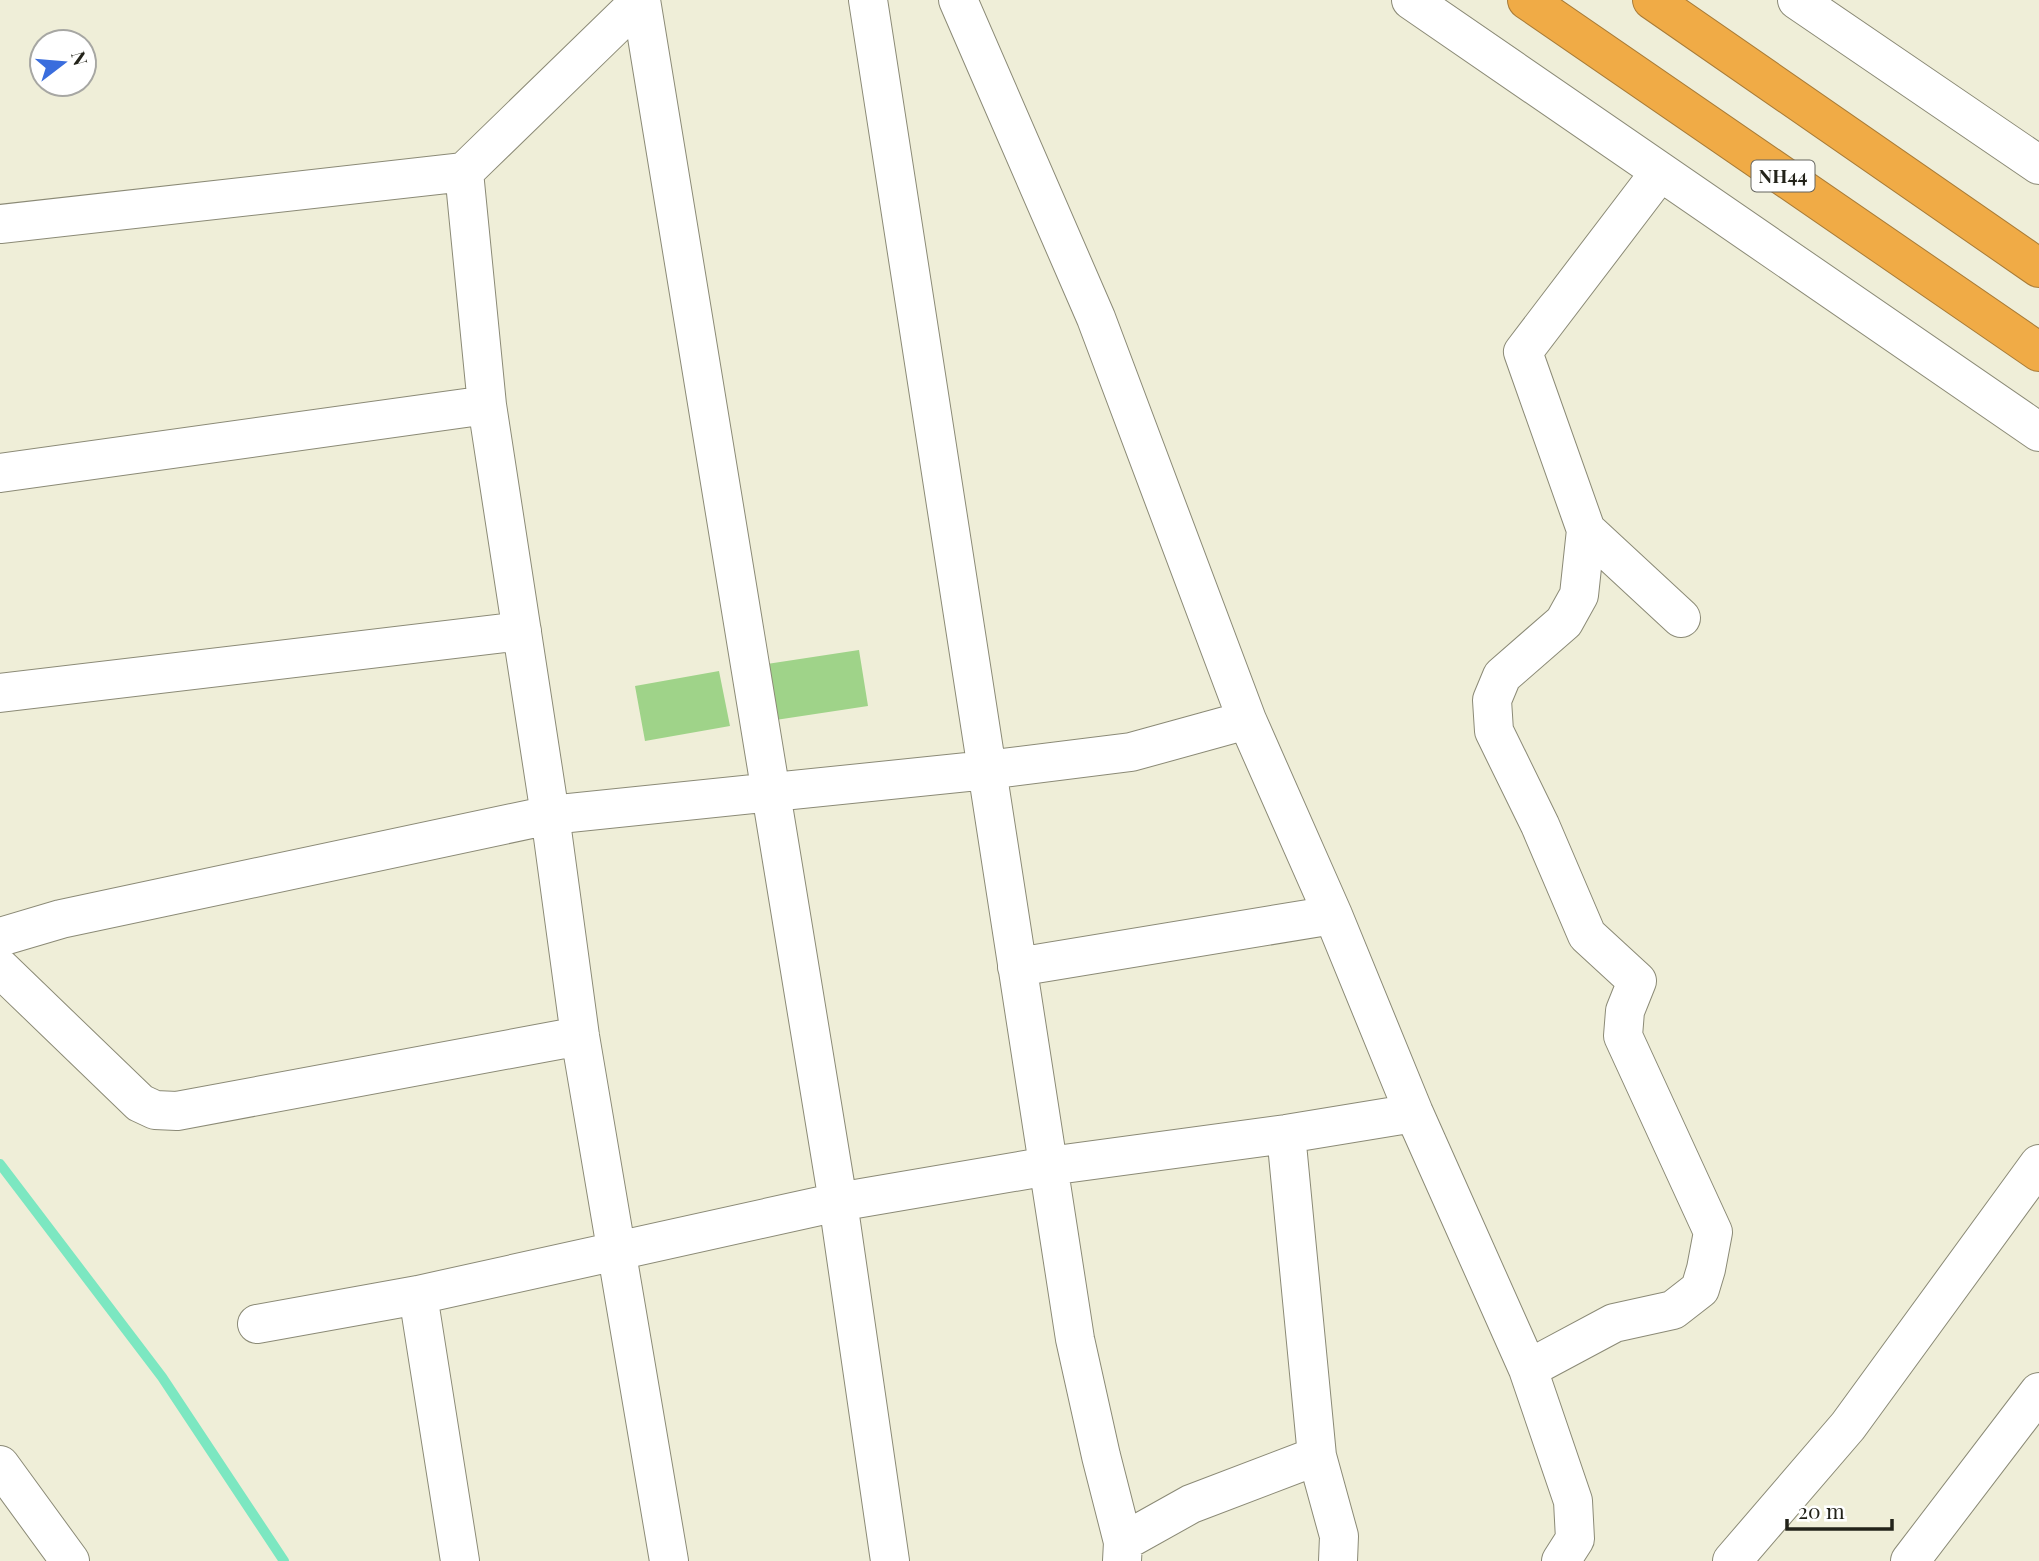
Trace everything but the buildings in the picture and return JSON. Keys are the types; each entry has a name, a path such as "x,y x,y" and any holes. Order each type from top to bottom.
{"highway":[{"name":"NH44","path":"1527,0 2039,352"},
{"path":"1652,0 2039,268"}],"street":[{"path":"0,224 464,172 641,0"},
{"path":"641,0 838,1202 890,1561"},
{"path":"868,0 1075,1339 1123,1551 1191,1504 1317,1456"},
{"path":"958,0 1096,318 1247,719 1333,915 1414,1113 1528,1369 1573,1502 1575,1539 1561,1561"},
{"path":"1411,0 2039,432"},
{"path":"1797,0 2034,154"},
{"path":"464,172 487,405 550,815 580,1036 669,1561"},
{"path":"1528,1369 1614,1323 1673,1310 1700,1289 1713,1232 1623,1036 1626,1011 1637,981 1587,935 1539,825 1494,732 1492,700 1502,676 1564,622 1579,595 1586,530 1523,352 1660,172"},
{"path":"0,473 487,405"},
{"path":"1586,530 1681,618"},
{"path":"0,693 522,631"},
{"path":"0,937 61,919 550,815 987,770 1130,752 1247,719"},
{"path":"1017,967 1333,915"},
{"path":"0,968 140,1103 155,1110 177,1111 580,1036"},
{"path":"257,1324 418,1295 838,1202 1049,1166 1286,1135 1414,1113"},
{"path":"1286,1135 1317,1456 1339,1536 1338,1561"},
{"path":"1732,1561 1848,1426 2039,1164"},
{"path":"418,1295 460,1561"},
{"path":"1910,1561 2039,1392"},
{"path":"0,1465 70,1561"}],"waterway":[{"path":"0,1164 162,1377 284,1561"}]}
